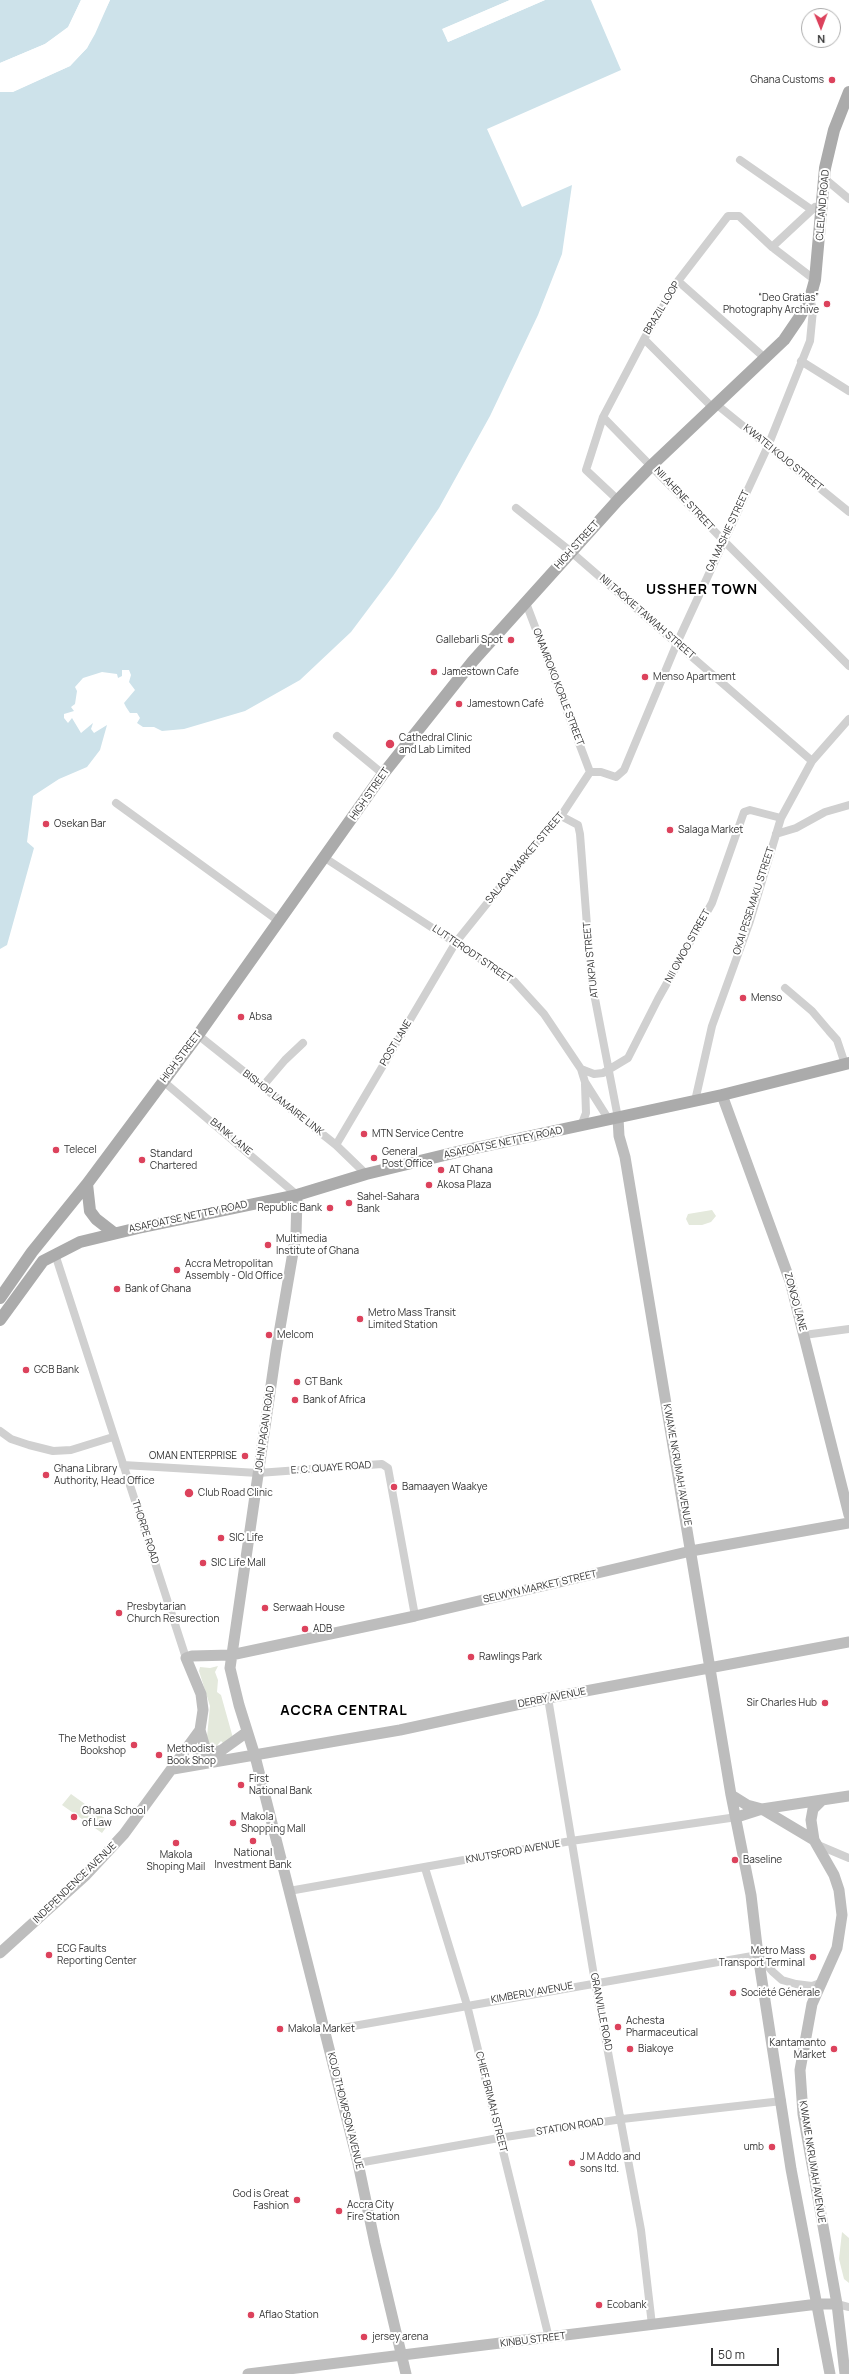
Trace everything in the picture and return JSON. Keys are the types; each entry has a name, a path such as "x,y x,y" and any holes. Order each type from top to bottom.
{"main road":[{"name":"CLELAND ROAD","path":"810,298 815,280 824,178 834,130 849,92"},
{"name":"HIGH STREET","path":"0,1298 32,1252 87,1184 198,1035 280,922 383,774 473,661 526,603 570,551 618,500 652,465 766,359 784,340 800,318 810,298"},
{"name":"ASAFOATSE NETTEY ROAD","path":"43,1261 80,1242 114,1233 297,1195 366,1174 464,1151 722,1095 847,1063"},
{"name":"ZONGO LANE","path":"722,1095 790,1281 849,1515"},
{"name":"KWAME NKRUMAH AVENUE","path":"614,1119 625,1157 711,1667 731,1795 737,1817 751,1894 758,1955 793,2177 830,2374"},
{"path":"87,1184 90,1211 96,1220 114,1233"},
{"name":"JOHN PAGAN ROAD","path":"255,1756 233,1682 231,1655 246,1568 258,1473 296,1235 297,1195"},
{"path":"0,1320 43,1261 32,1252"},
{"name":"SELWYN MARKET STREET","path":"186,1658 192,1656 231,1655 415,1616 691,1551 849,1523"},
{"name":"DERBY AVENUE","path":"255,1756 400,1730 548,1698 849,1642"},
{"name":"THORPE ROAD","path":"176,1765 200,1730 203,1710 202,1699 186,1658"},
{"path":"200,1730 207,1755"},
{"path":"176,1765 226,1748 247,1732"},
{"path":"176,1765 255,1756"},
{"name":"KOJO THOMPSON AVENUE","path":"255,1756 358,2163 406,2374"},
{"name":"INDEPENDENCE AVENUE","path":"0,1953 85,1876 114,1845 176,1765"},
{"path":"731,1795 747,1804 762,1809 816,1843"},
{"path":"737,1817 762,1809 849,1796"},
{"path":"816,1843 811,1820 813,1809 822,1800"},
{"name":"KWAME NKRUMAH AVENUE","path":"816,1843 834,1874 839,1890 842,1915 837,1948 812,2004 800,2070 802,2114 837,2304 845,2374"},
{"name":"KINBU STREET","path":"248,2374 818,2304 837,2304"}],"street":[{"path":"740,160 812,210"},
{"path":"824,178 849,198"},
{"path":"772,247 821,201"},
{"name":"BRAZIL LOOP","path":"618,500 586,470 603,416 644,339 678,281 728,216 739,216 772,247 815,280"},
{"path":"678,281 766,359"},
{"name":"GA MASHIE STREET","path":"590,772 601,772 616,777 621,774 645,721 677,643 768,446 810,341 812,310 810,298"},
{"name":"KWATEI KOJO STREET","path":"644,339 715,406 768,446 849,512"},
{"path":"801,361 849,391"},
{"name":"NII AHENE STREET","path":"603,416 724,541 849,666"},
{"name":"NII TACKIE TAWIAH STREET","path":"516,508 570,551 812,761"},
{"name":"ONAMROKO KORLE STREET","path":"526,603 590,772"},
{"name":"OKAI PESEMAKU STREET","path":"695,1101 712,1026 749,924 781,818 812,761 849,719"},
{"path":"337,736 383,774"},
{"name":"SALAGA MARKET STREET","path":"456,942 555,819 561,816 590,772"},
{"path":"116,803 280,922"},
{"path":"776,834 796,828 825,812 849,805"},
{"name":"NII OWOO STREET","path":"609,1071 628,1058 658,999 712,903 744,812 746,810 781,818"},
{"name":"ATUKPAI STREET","path":"561,816 578,825 580,834 591,978 609,1071 614,1119"},
{"name":"LUTTERODT STREET","path":"325,858 514,981 544,1014 581,1069 585,1082"},
{"name":"POST LANE","path":"336,1145 456,942"},
{"path":"785,988 812,1010 830,1031 837,1040 847,1063"},
{"name":"BISHOP LAMAIRE LINK","path":"198,1035 336,1145 366,1174"},
{"path":"262,1087 284,1060 303,1043"},
{"path":"581,1069 594,1074 609,1071"},
{"name":"BANK LANE","path":"163,1081 297,1195"},
{"path":"585,1082 614,1119"},
{"path":"581,1126 586,1113 585,1082"},
{"name":"THORPE ROAD","path":"55,1254 113,1437 186,1658"},
{"path":"804,1335 849,1329"},
{"path":"0,1431 11,1439 53,1451 71,1450 113,1437"},
{"name":"E. C. QUAYE ROAD","path":"123,1465 258,1473 385,1465 388,1468 415,1616"},
{"name":"GRANVILLE ROAD","path":"548,1698 595,1982 622,2119 641,2230 652,2325"},
{"name":"KNUTSFORD AVENUE","path":"289,1891 571,1841 737,1817"},
{"path":"816,1843 849,1858"},
{"name":"CHIEF BRIMAH STREET","path":"425,1868 467,2005 549,2338"},
{"path":"758,1955 782,1980 812,1986 823,1982"},
{"name":"KIMBERLY AVENUE","path":"325,2031 595,1982 758,1955"},
{"name":"STATION ROAD","path":"358,2163 499,2138 622,2119 782,2101"},
{"path":"837,2304 849,2307"}],"shaded area":[{"path":"712,1210 716,1216 711,1222 702,1225 689,1225 686,1219 688,1214"},
{"path":"218,1666 215,1672 218,1680 217,1692 221,1695 233,1738 224,1744 221,1741 214,1749 208,1748 207,1737 210,1706 199,1671 200,1667 210,1668"},
{"path":"71,1794 110,1822 102,1833 62,1805"},
{"path":"842,2232 849,2238 849,2283 844,2279 839,2259"}],"water":[{"path":"0,0 81,0 68,27 45,44 0,63"},
{"path":"110,0 510,0 443,29 448,42 545,0 591,0 621,70 487,129 522,207 572,185 562,254 538,315 490,416 439,508 393,576 351,632 300,680 245,711 184,729 162,731 154,727 143,727 137,723 140,718 137,713 130,713 126,707 124,703 135,690 129,682 131,675 129,670 122,670 122,676 118,678 117,674 102,672 83,678 75,687 77,691 75,704 71,707 74,711 64,714 64,718 68,723 72,718 81,733 93,723 91,729 94,733 107,725 100,750 87,767 59,779 33,796 27,842 34,848 7,945 0,949 0,92 13,92 70,66 87,48"}],"pier":[{"path":"81,0 82,1 69,29 46,46 0,65 0,63 45,44 68,28"},
{"path":"108,0 110,0 87,48 70,66 12,92 0,92 0,90 12,90 68,64 86,47"},
{"path":"512,0 511,2 445,30 449,40 540,0 545,0 448,42 442,29"}],"place":[{"name":"Ghana Customs","path":"832,80"},
{"name":"“Deo Gratias” Photography Archive","path":"827,304"},
{"name":"Gallebarli Spot","path":"511,640"},
{"name":"Jamestown Cafe","path":"434,672"},
{"name":"Menso Apartment","path":"645,677"},
{"name":"Jamestown Café","path":"459,704"},
{"name":"Cathedral Clinic and Lab Limited","path":"390,744"},
{"name":"Osekan Bar","path":"46,824"},
{"name":"Salaga Market","path":"670,830"},
{"name":"Menso","path":"743,998"},
{"name":"Absa","path":"241,1017"},
{"name":"MTN Service Centre","path":"364,1134"},
{"name":"Telecel","path":"56,1150"},
{"name":"General Post Office","path":"374,1158"},
{"name":"Standard Chartered","path":"142,1160"},
{"name":"AT Ghana","path":"441,1170"},
{"name":"Akosa Plaza","path":"429,1185"},
{"name":"Sahel-Sahara Bank","path":"349,1203"},
{"name":"Republic Bank","path":"330,1208"},
{"name":"Multimedia Institute of Ghana","path":"268,1245"},
{"name":"Accra Metropolitan Assembly - Old Office","path":"177,1270"},
{"name":"Bank of Ghana","path":"117,1289"},
{"name":"Metro Mass Transit Limited Station","path":"360,1319"},
{"name":"Melcom","path":"269,1335"},
{"name":"GCB Bank","path":"26,1370"},
{"name":"GT Bank","path":"297,1382"},
{"name":"Bank of Africa","path":"295,1400"},
{"name":"OMAN ENTERPRISE","path":"245,1456"},
{"name":"Ghana Library Authority, Head Office","path":"46,1475"},
{"name":"Bamaayen Waakye","path":"394,1487"},
{"name":"Club Road Clinic","path":"189,1493"},
{"name":"SIC Life","path":"221,1538"},
{"name":"SIC Life Mall","path":"203,1563"},
{"name":"Serwaah House","path":"265,1608"},
{"name":"Presbytarian Church Resurection","path":"119,1613"},
{"name":"ADB","path":"305,1629"},
{"name":"Rawlings Park","path":"471,1657"},
{"name":"Sir Charles Hub","path":"825,1703"},
{"name":"The Methodist Bookshop","path":"134,1745"},
{"name":"Methodist Book Shop","path":"159,1755"},
{"name":"First National Bank","path":"241,1785"},
{"name":"Ghana School of Law","path":"74,1817"},
{"name":"Makola Shopping Mall","path":"233,1823"},
{"name":"National Investment Bank","path":"253,1841"},
{"name":"Makola Shoping Mail","path":"176,1843"},
{"name":"Baseline","path":"735,1860"},
{"name":"ECG Faults Reporting Center","path":"49,1955"},
{"name":"Metro Mass Transport Terminal","path":"813,1957"},
{"name":"Société Générale","path":"733,1993"},
{"name":"Achesta Pharmaceutical","path":"618,2027"},
{"name":"Makola Market","path":"280,2029"},
{"name":"Biakoye","path":"630,2049"},
{"name":"Kantamanto Market","path":"834,2049"},
{"name":"umb","path":"772,2147"},
{"name":"J M Addo and sons ltd.","path":"572,2163"},
{"name":"God is Great Fashion","path":"297,2200"},
{"name":"Accra City Fire Station","path":"339,2211"},
{"name":"Ecobank","path":"599,2305"},
{"name":"Aflao Station","path":"251,2315"},
{"name":"jersey arena","path":"364,2337"}],"district":[{"name":"USSHER TOWN","path":"702,590"},
{"name":"ACCRA CENTRAL","path":"344,1711"}]}
